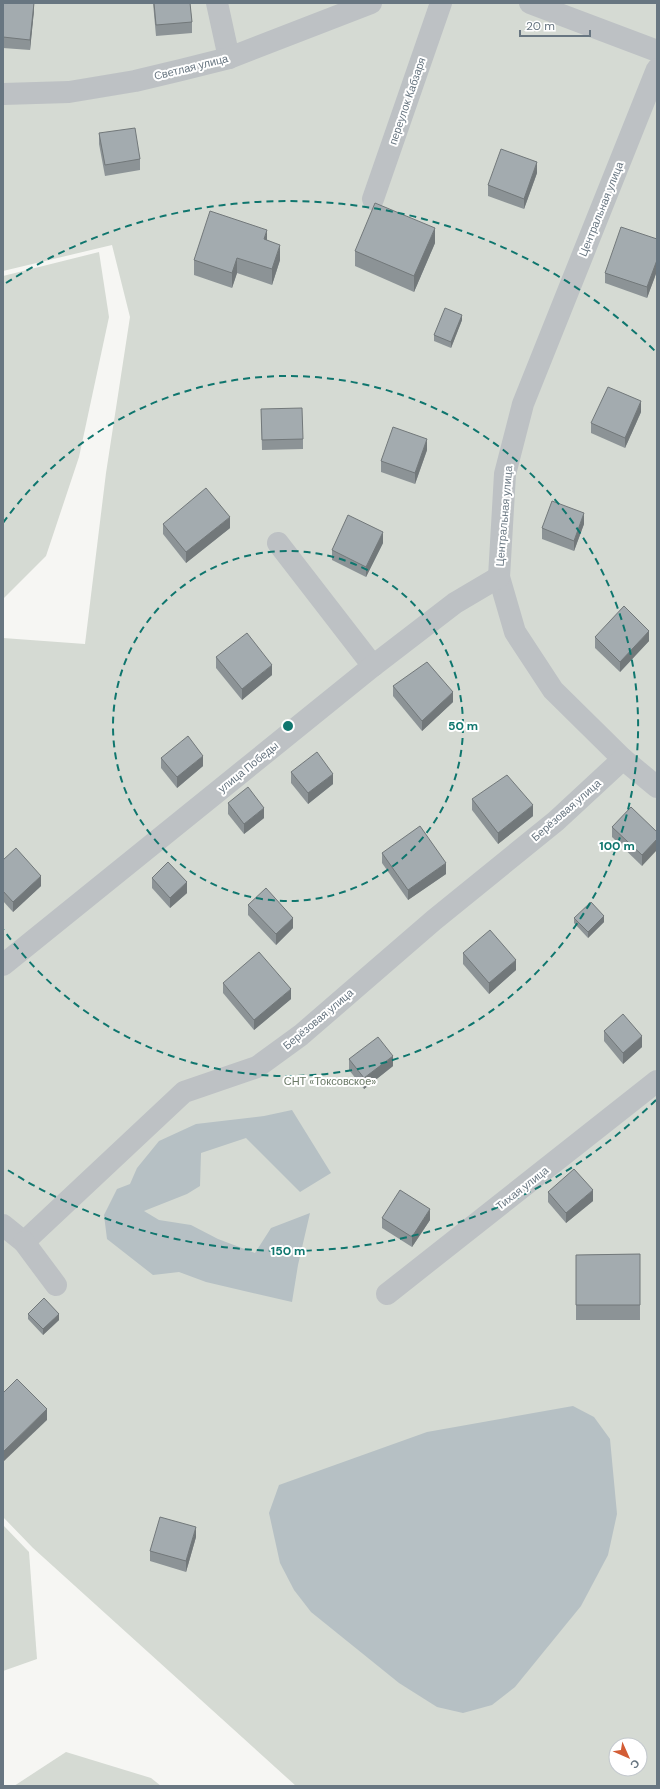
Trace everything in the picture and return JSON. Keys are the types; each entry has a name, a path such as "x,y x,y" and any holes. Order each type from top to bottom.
{"street":[{"path":"217,3 229,58"},
{"name":"Светлая улица","path":"3,94 69,92 135,81 229,58 371,3"},
{"name":"переулок Кабзаря","path":"373,199 441,3"},
{"path":"530,3 657,51"},
{"name":"Центральная улица","path":"657,69 523,404 505,474 499,577 515,632 553,690 623,759 657,786"},
{"path":"278,543 373,666"},
{"name":"улица Победы","path":"3,965 373,666 456,603 499,577"},
{"name":"Берёзовая улица","path":"24,1242 184,1092 257,1067 300,1035 434,920 556,821 623,759"},
{"name":"Тихая улица","path":"387,1294 657,1081"},
{"path":"3,1225 24,1242 56,1285"}],"green space":[{"name":"СНТ «Токсовское»","path":"3,3 657,3 657,1786 296,1786 33,1548 3,1517 3,638 85,644 106,473 130,317 112,245 3,271"},
{"path":"99,252 109,317 79,457 46,556 3,599 3,276"},
{"path":"3,1525 29,1552 37,1659 3,1671"},
{"path":"66,1752 151,1778 161,1786 14,1786"}],"shaded area":[{"path":"292,1110 331,1173 300,1192 246,1138 201,1153 200,1186 187,1194 144,1211 159,1220 191,1225 218,1239 255,1253 271,1228 310,1213 298,1265 292,1302 206,1282 179,1272 153,1275 107,1239 104,1215 117,1189 130,1184 137,1168 159,1141 196,1124 264,1116"},
{"path":"573,1406 594,1417 610,1439 617,1514 608,1555 581,1606 515,1687 492,1705 463,1713 437,1707 399,1683 311,1612 294,1590 280,1563 269,1513 279,1485 427,1432"}],"building":[{"path":"3,3 34,3 30,40 3,37"},
{"path":"154,3 190,3 192,22 156,25"},
{"path":"135,128 140,159 105,165 99,133"},
{"path":"501,149 537,162 524,199 488,185"},
{"path":"375,203 435,228 414,276 355,251"},
{"path":"210,211 267,230 264,239 280,245 272,269 237,258 232,273 194,260"},
{"path":"621,227 657,239 657,260 647,287 605,273"},
{"path":"445,308 462,315 451,342 434,335"},
{"path":"608,387 641,401 625,438 591,423"},
{"path":"302,408 303,439 262,440 261,409"},
{"path":"393,427 427,439 415,473 381,461"},
{"path":"206,488 230,517 186,552 163,524"},
{"path":"552,501 584,513 574,541 542,528"},
{"path":"348,515 383,532 366,567 332,550"},
{"path":"624,606 649,631 620,662 595,637"},
{"path":"247,633 272,665 242,689 216,657"},
{"path":"427,662 453,692 422,721 393,686"},
{"path":"188,736 203,756 177,777 161,758"},
{"path":"317,752 333,774 308,793 291,772"},
{"path":"507,775 533,805 498,833 472,799"},
{"path":"248,787 264,808 244,824 228,803"},
{"path":"631,807 657,832 657,839 642,855 612,827"},
{"path":"420,826 446,863 408,890 382,853"},
{"path":"16,848 41,876 13,902 3,891 3,860"},
{"path":"168,862 187,882 170,898 152,878"},
{"path":"266,888 293,918 276,934 248,905"},
{"path":"591,902 604,916 588,932 574,918"},
{"path":"490,930 516,960 489,983 463,953"},
{"path":"259,952 291,989 254,1020 223,983"},
{"path":"623,1014 642,1036 623,1053 604,1031"},
{"path":"378,1037 393,1056 364,1078 349,1059"},
{"path":"574,1169 593,1190 566,1213 548,1192"},
{"path":"400,1190 430,1209 412,1237 382,1218"},
{"path":"640,1254 640,1305 576,1305 576,1255"},
{"path":"44,1298 59,1314 43,1329 28,1314"},
{"path":"17,1379 47,1409 3,1452 3,1393"},
{"path":"160,1517 196,1527 186,1561 150,1551"}]}
